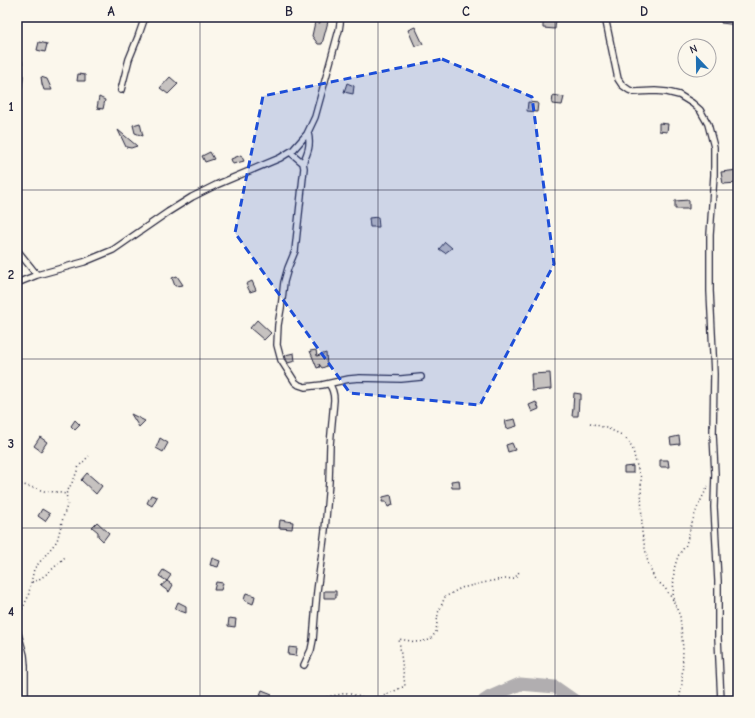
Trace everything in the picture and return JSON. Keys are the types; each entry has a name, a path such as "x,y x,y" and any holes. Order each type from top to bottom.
{"street":[{"path":"121,90 129,59 145,17"},
{"path":"17,283 37,275 84,262 106,253 127,241 192,197 216,185 280,158 290,152 302,141 308,132 318,109 339,30 341,17"},
{"path":"605,17 618,79 622,85 634,92 667,92 678,95 692,103 700,110 708,124 714,147 714,175 710,234 710,284 714,374 714,507 718,581 718,638 721,701"},
{"path":"17,93 20,82 19,63"},
{"path":"308,132 310,144 303,163 303,183 295,251 284,282 277,331 277,345 281,360 292,378 299,385 305,387 322,386 349,379 360,378 395,379 421,377"},
{"path":"290,152 303,163"},
{"path":"17,250 37,275"},
{"path":"304,665 311,650 313,640 317,591 325,530 334,400 333,389 329,384"},
{"path":"17,630 24,655 25,701"}],"path":[{"path":"590,423 622,435 634,450 636,463 641,478 642,533 648,563 654,578 665,588 673,600 680,616 683,649 682,684 679,701"},
{"path":"17,615 21,612 28,597 34,569 57,541 68,503 66,494 79,466 89,456"},
{"path":"17,483 44,491 66,494"},
{"path":"673,600 674,569 678,556 686,545 698,506 708,487"},
{"path":"32,582 52,569 65,557"},
{"path":"307,701 347,693 373,701 405,686 399,639 416,642 430,640 436,632 438,613 445,597 460,588 496,580 515,578 519,572"},
{"path":"182,701 199,698 251,701"}],"highlighted area":[{"path":"442,59 532,97 554,264 480,405 350,393 235,233 263,96"}],"building":[{"path":"321,17 329,18 322,44 318,44 312,36 315,22 320,23"},
{"path":"722,17 738,17 738,25 721,23"},
{"path":"543,19 556,19 555,29 543,28"},
{"path":"415,27 423,44 415,46 408,30"},
{"path":"39,42 47,44 45,52 37,50"},
{"path":"78,74 85,75 85,81 77,81"},
{"path":"41,77 47,79 52,90 44,90"},
{"path":"170,77 178,84 168,94 160,88"},
{"path":"347,83 354,86 353,94 344,92"},
{"path":"553,95 564,97 562,105 552,104"},
{"path":"99,97 105,100 103,109 97,108"},
{"path":"528,102 538,103 537,112 527,111"},
{"path":"140,123 143,136 135,133 133,125"},
{"path":"659,123 668,124 667,132 659,131"},
{"path":"118,130 137,146 131,148 126,147"},
{"path":"210,152 214,159 205,162 202,156"},
{"path":"241,155 244,161 233,164 231,159"},
{"path":"738,170 738,183 723,184 721,172"},
{"path":"689,200 689,209 675,209 675,201"},
{"path":"378,217 379,227 370,227 369,218"},
{"path":"445,242 452,248 445,253 439,249"},
{"path":"177,276 183,285 175,286 172,278"},
{"path":"252,281 256,290 250,292 246,284"},
{"path":"257,320 271,333 264,340 250,328"},
{"path":"316,350 317,356 326,353 327,366 322,368 319,364 320,367 317,368 310,351"},
{"path":"294,353 295,361 288,363 285,355"},
{"path":"550,373 551,389 532,391 531,374"},
{"path":"574,393 581,394 581,399 579,399 578,416 572,416"},
{"path":"536,402 539,409 532,412 529,405"},
{"path":"131,414 145,421 139,427"},
{"path":"515,419 517,426 507,429 505,421"},
{"path":"75,420 80,425 75,430 71,426"},
{"path":"679,436 680,444 671,445 670,438"},
{"path":"40,437 47,442 41,451 34,446"},
{"path":"160,438 168,443 163,452 156,448"},
{"path":"512,443 515,450 508,452 506,445"},
{"path":"660,460 668,460 669,467 660,467"},
{"path":"633,466 633,473 624,473 624,467"},
{"path":"87,473 102,486 96,494 81,480"},
{"path":"459,480 460,488 452,488 451,481"},
{"path":"151,495 157,497 152,506 147,503"},
{"path":"391,495 393,505 388,507 386,502 382,502 383,497"},
{"path":"42,509 50,514 45,521 38,516"},
{"path":"280,520 293,522 292,529 279,528"},
{"path":"97,522 109,533 103,541 98,536 98,532 92,527"},
{"path":"212,558 220,561 218,567 210,565"},
{"path":"163,570 171,575 167,581 159,576"},
{"path":"167,581 173,585 169,592 161,586"},
{"path":"216,582 223,583 221,590 214,590"},
{"path":"324,591 336,591 336,598 324,598"},
{"path":"246,593 255,596 253,604 244,600"},
{"path":"178,602 186,606 186,613 175,609"},
{"path":"229,618 236,619 235,627 228,626"},
{"path":"289,647 297,648 296,656 288,655"},
{"path":"262,690 272,694 269,700 260,695"}],"waterway":[{"path":"484,701 520,684 555,687 575,701"}]}
